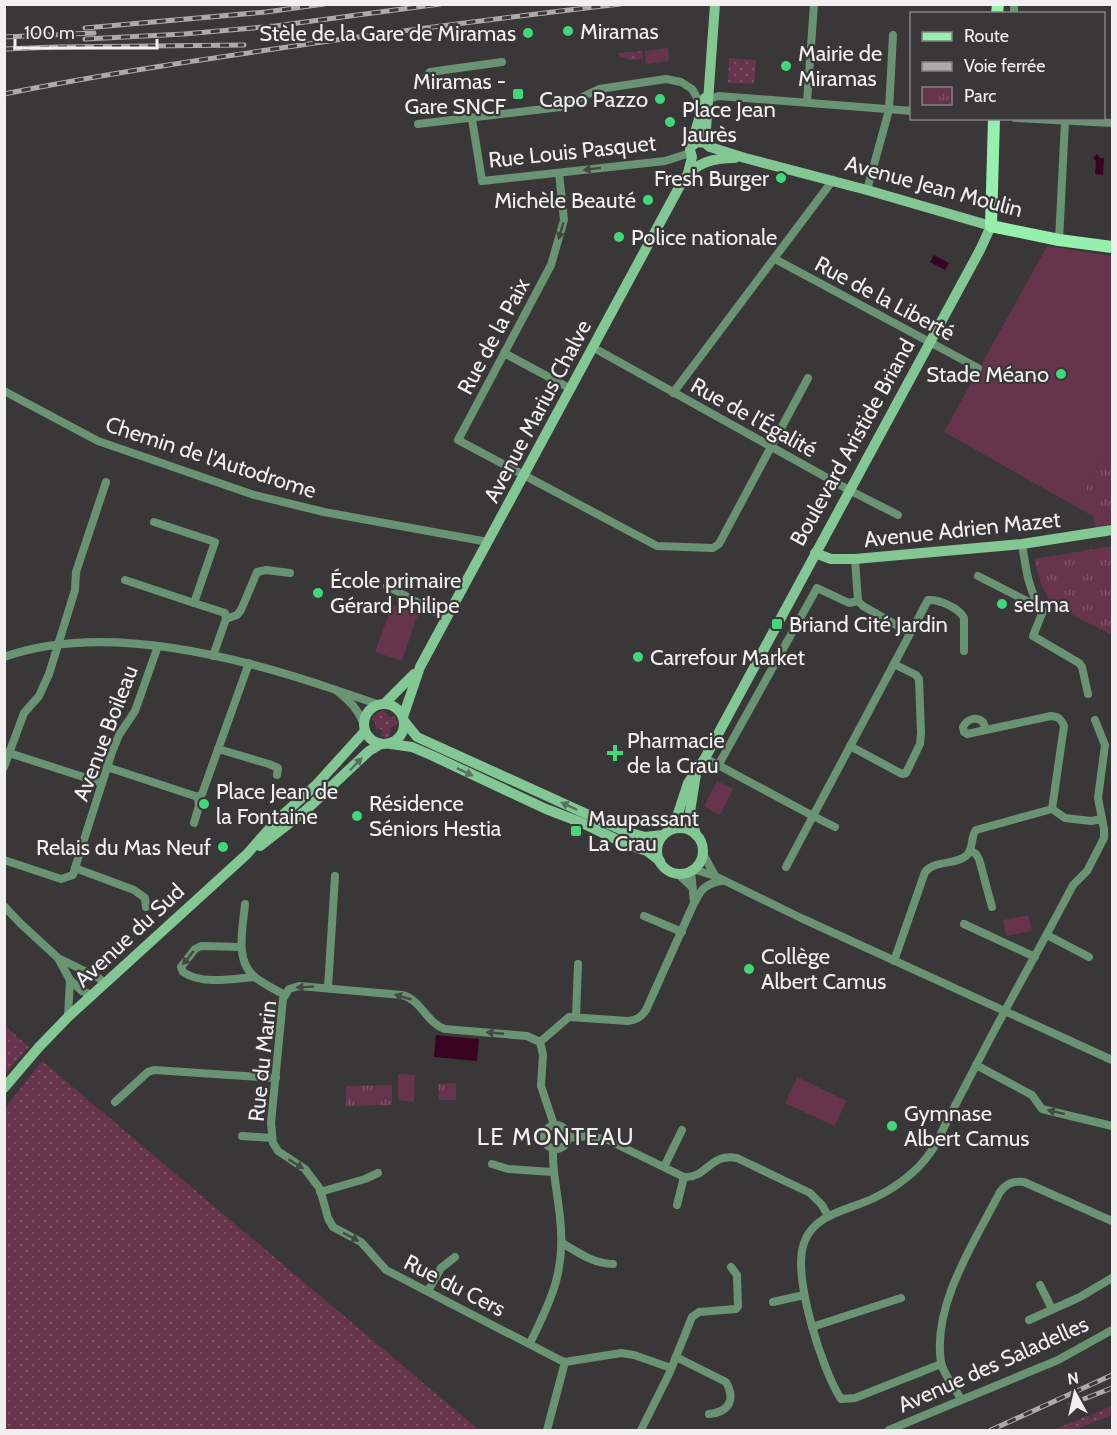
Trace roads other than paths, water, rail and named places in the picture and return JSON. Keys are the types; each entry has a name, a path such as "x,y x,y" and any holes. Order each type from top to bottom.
{"main road":[{"path":"697,155 707,98 715,4"},
{"path":"697,155 711,153 707,145 707,98"},
{"name":"Boulevard Aristide Briand","path":"673,829 688,783 705,758 991,226 994,120"},
{"path":"697,155 698,142 707,145"},
{"name":"Avenue Jean Moulin","path":"707,145 745,158 867,189 991,226 1059,240 1113,247"},
{"name":"Avenue Jean Moulin","path":"697,155 745,158"},
{"name":"Avenue Marius Chalve","path":"404,719 420,667 697,155"},
{"name":"Avenue Adrien Mazet","path":"815,553 831,559 855,559 1022,544 1113,530"},
{"name":"Avenue Marius Chalve","path":"382,704 420,667"},
{"path":"382,704 395,707 404,719 417,737 624,831 645,837 663,835 673,829 686,829 700,840 702,852 698,864 692,869 677,873 668,870 647,851 536,805 412,747 371,740 364,728 368,712 382,704"},
{"path":"386,744 403,733 404,719"},
{"name":"Avenue du Sud","path":"247,854 277,820 316,785 364,728"},
{"name":"Avenue du Sud","path":"4,1088 68,1017 247,854 305,811 369,751 386,744"},
{"name":"Boulevard Aristide Briand","path":"696,835 690,812 697,771"},
{"path":"660,861 657,850 663,835"}],"street":[{"path":"807,102 814,4"},
{"path":"867,189 889,110 893,35"},
{"path":"422,83 430,72 502,62"},
{"path":"418,124 561,107 599,89 666,79 677,80 707,98 719,96 910,111"},
{"name":"Rue Louis Pasquet","path":"472,118 482,181 697,155"},
{"path":"1033,120 1113,123"},
{"path":"1059,240 1065,122"},
{"name":"Rue de la Paix","path":"524,476 458,440 551,265 564,220 560,173"},
{"path":"673,393 833,180"},
{"name":"Rue de la Liberté","path":"775,259 978,368"},
{"name":"Rue de l'Égalité","path":"594,348 898,515"},
{"path":"504,353 572,389"},
{"path":"524,476 657,546 713,548 719,544 808,378"},
{"name":"Chemin de l'Autodrome","path":"4,391 98,441 254,495 324,512 488,542"},
{"path":"4,767 7,752 24,713 45,687 75,590 76,572 106,482"},
{"path":"154,522 215,542 194,603"},
{"path":"1022,544 1030,587 1043,611 1033,636 1079,663 1088,694"},
{"path":"855,559 858,601 910,633"},
{"path":"226,619 237,615 241,610 256,572 266,570 290,573"},
{"path":"978,576 1029,602 1038,604"},
{"path":"125,580 225,613 226,619 213,656"},
{"path":"387,586 447,618"},
{"path":"719,764 817,588 849,603 858,601"},
{"path":"786,867 928,600 935,599 962,613 964,651"},
{"path":"4,657 59,643 120,643 158,646 249,663 382,704"},
{"name":"Avenue Boileau","path":"75,868 107,767 119,735 135,711 158,646"},
{"path":"198,797 202,794 249,663"},
{"path":"850,746 902,774 906,773 920,744 919,679 916,675 894,664"},
{"path":"336,690 359,712 364,728"},
{"path":"986,730 1051,716 1062,720 1064,726 1052,809"},
{"path":"941,1364 855,1398 841,1399 835,1389 812,1327 804,1295 802,1255 804,1242 817,1224 828,1216 874,1198 897,1185 930,1154 1073,885 1087,871 1104,838 1098,798 1105,745 1095,720"},
{"path":"218,749 270,764 278,768 277,775"},
{"path":"7,752 102,783"},
{"path":"705,758 835,826"},
{"path":"107,767 198,797"},
{"path":"194,823 199,806 198,797"},
{"path":"1052,809 1065,818 1091,821 1102,819"},
{"path":"894,961 925,872 931,865 962,859 970,850 973,833 976,830 1052,809"},
{"path":"970,850 979,859 992,908"},
{"path":"702,852 718,878"},
{"path":"4,860 61,879 73,875 75,868 134,890 145,898 146,907"},
{"path":"694,903 692,869 718,878 1113,1060"},
{"path":"677,873 692,887"},
{"path":"328,987 335,876"},
{"path":"554,1125 541,1086 543,1056 540,1042 569,1017 628,1021 642,1016 699,892 718,878"},
{"path":"245,904 241,947 246,964 254,977 285,995"},
{"path":"6,910 58,958 97,977 105,984"},
{"path":"644,916 682,932"},
{"path":"964,924 1035,957"},
{"path":"1047,935 1089,957"},
{"path":"241,947 201,946 183,962 181,967 183,972 208,980 254,977"},
{"path":"58,958 70,980 82,991 92,995"},
{"path":"576,1017 578,964"},
{"path":"68,1017 70,980"},
{"name":"Rue du Marin","path":"320,1192 305,1169 278,1151 272,1138 283,999 289,989 299,986 328,987 411,997 435,1026 527,1036 540,1042"},
{"path":"976,1065 1032,1095 1042,1109 1113,1126"},
{"path":"115,1102 148,1072 154,1070 276,1078"},
{"path":"554,1125 564,1128 567,1137 562,1147 553,1149 546,1144 544,1137 547,1129 554,1125"},
{"path":"664,1167 682,1130"},
{"path":"242,1136 272,1138"},
{"path":"567,1137 589,1136 608,1140 684,1177 695,1176 720,1158 737,1158 810,1193 822,1205 828,1216"},
{"path":"530,1343 555,1290 562,1243 561,1219 553,1172 553,1149"},
{"path":"492,1164 508,1169 553,1172"},
{"path":"320,1192 378,1173"},
{"path":"677,1204 684,1177"},
{"path":"961,1399 941,1364 940,1345 947,1298 1006,1184 1014,1181 1024,1182 1113,1221"},
{"name":"Rue du Cers","path":"320,1192 333,1227 361,1242 386,1270 530,1343 551,1357 565,1362"},
{"path":"562,1243 602,1264 614,1264"},
{"path":"428,1291 441,1268 455,1257"},
{"path":"641,1431 695,1314 736,1309 738,1306 736,1275 731,1267"},
{"path":"1029,1320 1080,1297 1113,1278"},
{"path":"1040,1285 1052,1309"},
{"path":"772,1302 804,1295"},
{"path":"812,1327 901,1298"},
{"name":"Avenue des Saladelles","path":"889,1431 1058,1360 1113,1330"},
{"path":"547,1431 565,1362 621,1353 634,1355 671,1368"},
{"path":"676,1357 726,1382 731,1399 726,1408 719,1413 709,1414"}],"railway":[{"path":"85,28 266,12 324,4"},
{"path":"85,39 275,26 440,4"},
{"path":"4,94 128,71 294,46 620,4"},
{"path":"4,37 94,33"},
{"path":"4,49 244,45"},
{"path":"991,1430 1112,1375"},
{"path":"1071,1404 1112,1388"}],"place":[{"name":"Miramas","path":"568,31"},
{"name":"Stèle de la Gare de Miramas","path":"528,33"},
{"name":"Mairie de Miramas","path":"786,66"},
{"name":"Miramas - Gare SNCF","path":"518,94"},
{"name":"Capo Pazzo","path":"660,99"},
{"name":"Place Jean Jaurès","path":"670,122"},
{"name":"Fresh Burger","path":"781,178"},
{"name":"Michèle Beauté","path":"648,200"},
{"name":"Police nationale","path":"619,237"},
{"name":"Stade Méano","path":"1061,374"},
{"name":"École primaire Gérard Philipe","path":"318,593"},
{"name":"selma","path":"1002,604"},
{"name":"Briand Cité Jardin","path":"777,624"},
{"name":"Carrefour Market","path":"638,657"},
{"name":"Pharmacie de la Crau","path":"615,753"},
{"name":"Place Jean de la Fontaine","path":"204,804"},
{"name":"Résidence Séniors Hestia","path":"357,816"},
{"name":"Maupassant La Crau","path":"576,831"},
{"name":"Relais du Mas Neuf","path":"223,847"},
{"name":"Collège Albert Camus","path":"749,969"},
{"name":"Gymnase Albert Camus","path":"892,1126"}],"district":[{"name":"LE MONTEAU","path":"556,1137"}]}
